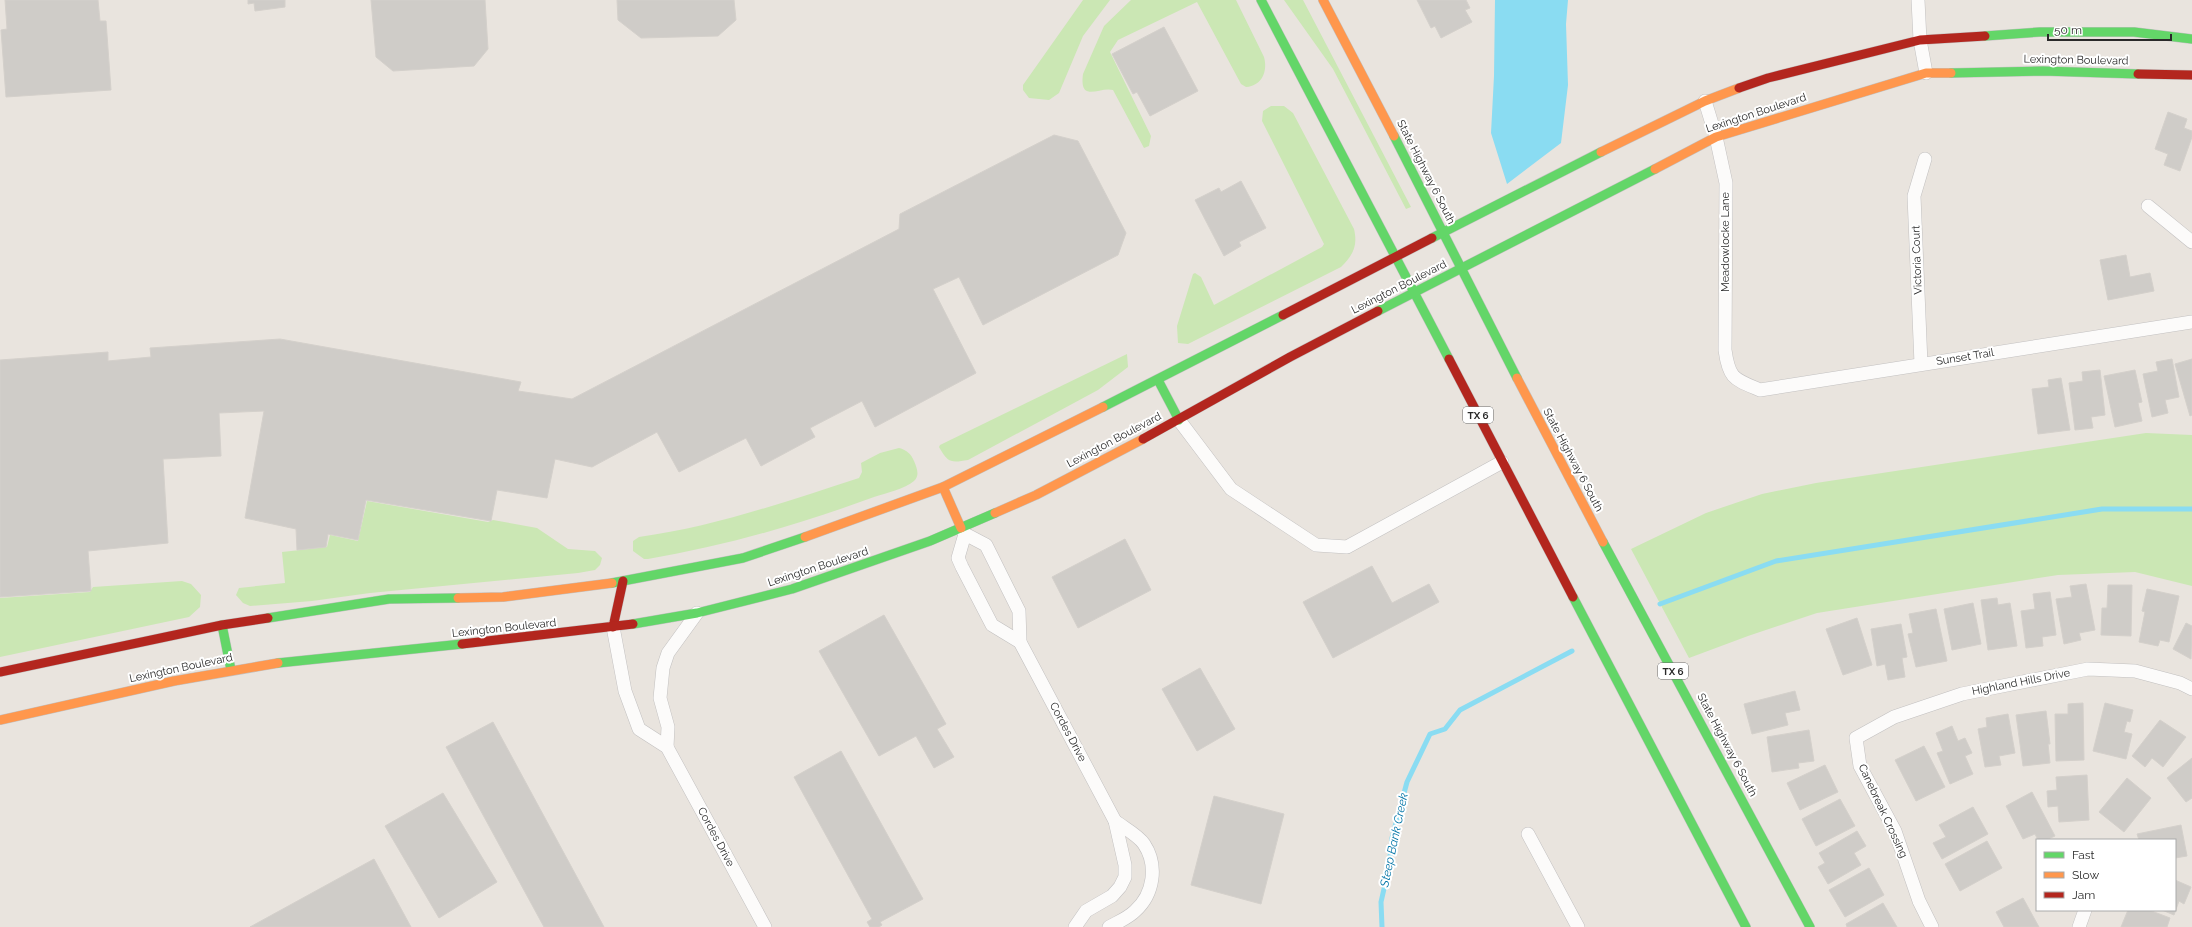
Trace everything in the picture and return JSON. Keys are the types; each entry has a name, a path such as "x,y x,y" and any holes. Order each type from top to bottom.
{"main road":[{"name":"TX 6","path":"1261,0 1746,927"},
{"name":"State Highway 6 South","path":"1323,0 1589,516 1810,927"},
{"path":"0,672 222,625 389,599 503,597 623,581 743,558 859,519 942,487 1158,380 1576,164 1705,101 1768,78 1920,40 2040,32 2134,32 2192,39"},
{"name":"Lexington Boulevard","path":"0,720 174,680 230,670 322,657 524,638 613,627 697,612 792,589 830,578 963,531 1036,495 1179,420 1290,357 1716,137 1926,73 2043,71 2192,75"},
{"path":"1158,380 1179,420"},
{"path":"942,487 963,531"},
{"path":"613,627 623,581"},
{"path":"222,625 230,670"}],"street":[{"path":"1918,0 1920,40 1926,73"},
{"name":"Meadowlocke Lane","path":"1705,101 1716,137 1726,182 1725,350 1728,370 1739,381"},
{"name":"Victoria Court","path":"1921,364 1914,196 1925,159"},
{"path":"2148,206 2192,242"},
{"name":"Sunset Trail","path":"1739,381 1760,390 2192,322"},
{"path":"1179,420 1231,489 1316,545 1347,546 1502,462"},
{"name":"Cordes Drive","path":"1020,642 992,624 958,558 963,531 986,545 1019,611 1020,642 1115,821 1125,865 1125,877 1120,887 1112,896 1086,911 1075,927"},
{"path":"667,747 668,727 660,698 663,668 668,654 697,612"},
{"name":"Cordes Drive","path":"613,627 625,691 639,729 667,747 765,927"},
{"name":"Highland Hills Drive","path":"1856,738 1894,718 1962,694 2088,669 2135,671 2180,683 2192,689"},
{"name":"Canebreak Crossing","path":"1856,738 1860,766 1895,831 1918,901 1932,927"},
{"name":"Cordes Drive","path":"1109,927 1127,918 1143,903 1148,894 1153,873 1153,863 1144,843 1115,821"},
{"path":"1528,834 1578,927"},
{"path":"2079,927 2085,911"}],"green space":[{"path":"1083,0 1110,0 1083,36 1059,93 1049,100 1029,98 1023,90 1023,85"},
{"path":"1131,0 1236,0 1264,57 1265,67 1260,81 1252,86 1246,87 1241,84 1197,2 1118,40 1110,52 1151,136 1149,146 1144,148 1113,90 1087,91 1084,89 1083,83 1083,74 1104,26"},
{"path":"1284,0 1303,0 1411,207 1406,209 1333,69"},
{"path":"1271,106 1284,106 1293,113 1354,229 1354,250 1341,267 1188,344 1178,343 1177,326 1193,274 1195,273 1201,277 1214,305 1322,247 1324,244 1262,121 1263,111"},
{"path":"1127,354 1128,367 1098,390 968,460 950,461 939,447 940,445"},
{"path":"2146,433 2192,435 2192,586 2135,572 2058,575 1817,613 1689,658 1631,549 1706,513 1762,494 1816,483"},
{"path":"899,448 910,454 916,466 917,472 916,479 901,489 791,525 706,548 648,559 644,559 633,551 633,541 639,537 667,533 722,520 859,478 862,472 861,463 880,453"},
{"path":"367,501 488,522 493,520 537,528 568,549 595,551 602,558 600,565 595,570 578,573 370,593 312,601 250,606 243,603 236,595 239,588 285,583 282,552 327,547 330,535 358,541"},
{"path":"182,581 191,584 201,595 200,607 189,617 0,657 0,598 90,592 93,587"}],"water":[{"path":"1495,0 1568,0 1566,24 1568,85 1561,143 1507,184 1491,133 1494,76"}],"building":[{"path":"5,0 98,0 100,21 106,21 111,90 6,97 1,30 7,29"},
{"path":"248,0 285,0 285,7 255,11 254,3 248,4"},
{"path":"371,0 485,0 488,49 474,66 393,71 376,57"},
{"path":"617,0 734,0 736,20 718,36 641,38 618,20"},
{"path":"1417,0 1466,0 1470,8 1465,10 1472,22 1441,38 1435,26 1431,28"},
{"path":"1164,27 1198,91 1150,116 1137,92 1133,94 1112,54"},
{"path":"2168,112 2187,119 2184,128 2192,131 2192,137 2180,171 2164,165 2168,154 2155,149"},
{"path":"1054,135 1078,141 1126,233 1118,255 983,325 959,277 933,289 976,373 875,427 862,401 810,428 815,437 761,466 746,438 679,472 657,432 592,467 555,459 547,498 497,490 491,521 366,500 358,540 328,534 326,547 297,550 296,529 245,518 264,411 219,413 221,456 163,459 168,543 88,551 91,591 0,597 0,360 108,352 108,361 151,357 150,348 280,339 521,382 518,391 572,399 899,229 900,214"},
{"path":"1241,181 1266,228 1239,242 1241,246 1224,256 1195,200 1219,188 1221,192"},
{"path":"2126,255 2130,277 2150,273 2154,291 2108,300 2100,260"},
{"path":"2172,359 2179,397 2165,400 2168,413 2152,417 2143,374 2158,371 2156,362"},
{"path":"2192,359 2192,415 2190,416 2175,364"},
{"path":"2100,370 2105,415 2091,417 2093,428 2075,430 2069,383 2083,381 2082,372"},
{"path":"2135,370 2142,402 2138,403 2142,421 2115,427 2104,376"},
{"path":"2061,378 2070,430 2038,434 2032,389 2049,387 2048,380"},
{"path":"1125,539 1151,590 1078,628 1052,577"},
{"path":"1372,566 1392,603 1429,584 1439,602 1333,658 1303,602"},
{"path":"2086,584 2095,630 2079,633 2081,640 2064,644 2056,599 2072,597 2070,586"},
{"path":"2108,585 2132,585 2131,636 2101,635 2102,608 2107,608"},
{"path":"2147,589 2179,596 2169,642 2160,640 2158,646 2139,642 2145,612 2142,611"},
{"path":"2050,592 2056,635 2042,637 2043,646 2026,648 2021,611 2035,609 2033,594"},
{"path":"1997,598 1998,605 2010,603 2017,646 1988,650 1981,600"},
{"path":"1973,603 1981,644 1952,650 1944,609"},
{"path":"1936,609 1947,661 1916,667 1908,634 1913,633 1909,614"},
{"path":"884,615 946,724 937,729 954,757 934,768 916,736 879,756 819,651"},
{"path":"1857,618 1872,665 1843,675 1826,629"},
{"path":"2186,623 2192,626 2191,659 2173,649"},
{"path":"1901,624 1907,657 1902,658 1905,677 1888,680 1885,664 1877,666 1871,629"},
{"path":"1200,668 1235,729 1197,751 1162,689"},
{"path":"1795,691 1800,710 1785,713 1788,725 1752,734 1744,704"},
{"path":"2083,703 2084,760 2056,761 2055,714 2068,714 2068,704"},
{"path":"2105,703 2133,710 2130,722 2127,721 2124,732 2132,734 2126,759 2093,751"},
{"path":"2046,711 2050,744 2048,744 2050,763 2023,766 2016,715"},
{"path":"2008,714 2015,753 1999,756 2001,765 1985,767 1978,729 1987,727 1986,718"},
{"path":"2160,720 2186,737 2163,767 2152,758 2145,767 2132,756"},
{"path":"493,722 604,927 544,927 446,747"},
{"path":"1952,726 1958,741 1965,738 1972,753 1965,756 1973,774 1950,784 1937,753 1943,751 1936,733"},
{"path":"1809,730 1814,761 1798,763 1799,768 1772,772 1767,737"},
{"path":"1924,746 1945,787 1916,801 1895,760"},
{"path":"841,751 923,899 880,922 882,925 879,927 870,927 867,922 872,919 794,777"},
{"path":"2192,758 2192,798 2186,802 2167,778"},
{"path":"1825,765 1838,792 1800,810 1787,783"},
{"path":"2087,775 2089,820 2059,822 2058,806 2048,807 2047,791 2057,790 2056,777"},
{"path":"2127,778 2151,798 2124,832 2099,812"},
{"path":"2032,792 2055,836 2048,839 2038,839 2035,834 2023,839 2006,806"},
{"path":"443,793 497,882 439,918 385,826"},
{"path":"1214,796 1284,814 1261,904 1191,885"},
{"path":"1840,799 1855,826 1816,846 1802,819"},
{"path":"1973,807 1988,834 1942,859 1933,843 1946,837 1939,825"},
{"path":"2181,825 2187,856 2176,858 2176,839 2139,839 2137,834"},
{"path":"1857,831 1866,846 1854,853 1861,865 1828,884 1818,867 1825,863 1819,853"},
{"path":"1987,841 2002,868 1960,891 1945,864"},
{"path":"374,859 411,927 250,927"},
{"path":"1869,868 1884,895 1845,917 1829,890"},
{"path":"2176,880 2191,887 2184,904 2179,901 2176,909"},
{"path":"2023,898 2039,927 2004,927 1996,912"},
{"path":"1883,903 1897,927 1847,927 1846,924"},
{"path":"2128,911 2152,911 2170,918 2167,927 2121,927"},
{"path":"2164,911 2175,911 2174,915"}],"waterway":[{"path":"1660,604 1776,561 2102,509 2192,509"},
{"name":"Steep Bank Creek","path":"1382,927 1381,902 1389,867 1392,838 1407,782 1430,734 1445,729 1460,710 1572,651"}],"traffic: fast":[{"path":"1261,0 1449,359"},
{"path":"1985,36 2040,32 2134,32 2192,39"},
{"path":"1951,73 2043,71 2138,74"},
{"path":"1394,136 1517,378"},
{"path":"1432,238 1601,152"},
{"path":"1378,311 1655,169"},
{"path":"1103,407 1283,315"},
{"path":"1158,380 1179,420"},
{"path":"633,624 697,613 792,589 930,541 995,513"},
{"path":"612,583 743,558 805,537"},
{"path":"1603,542 1810,927"},
{"path":"1573,597 1746,927"},
{"path":"268,618 389,599 458,598"},
{"path":"222,625 231,670"},
{"path":"278,663 462,644"}],"traffic: slow":[{"path":"1323,0 1394,136"},
{"path":"1655,169 1716,137 1926,73 1951,73"},
{"path":"1601,152 1705,101 1739,88"},
{"path":"1517,378 1603,542"},
{"path":"805,537 943,487 1103,407"},
{"path":"995,513 1036,495 1143,439"},
{"path":"943,487 961,528"},
{"path":"458,598 503,597 612,583"},
{"path":"0,720 174,681 278,663"}],"traffic: jam":[{"path":"1739,88 1768,78 1920,40 1985,36"},
{"path":"2138,74 2192,75"},
{"path":"1283,315 1432,238"},
{"path":"1143,439 1290,357 1378,311"},
{"path":"1449,359 1573,597"},
{"path":"613,627 623,581"},
{"path":"0,672 222,625 268,618"},
{"path":"462,644 633,624"}]}
